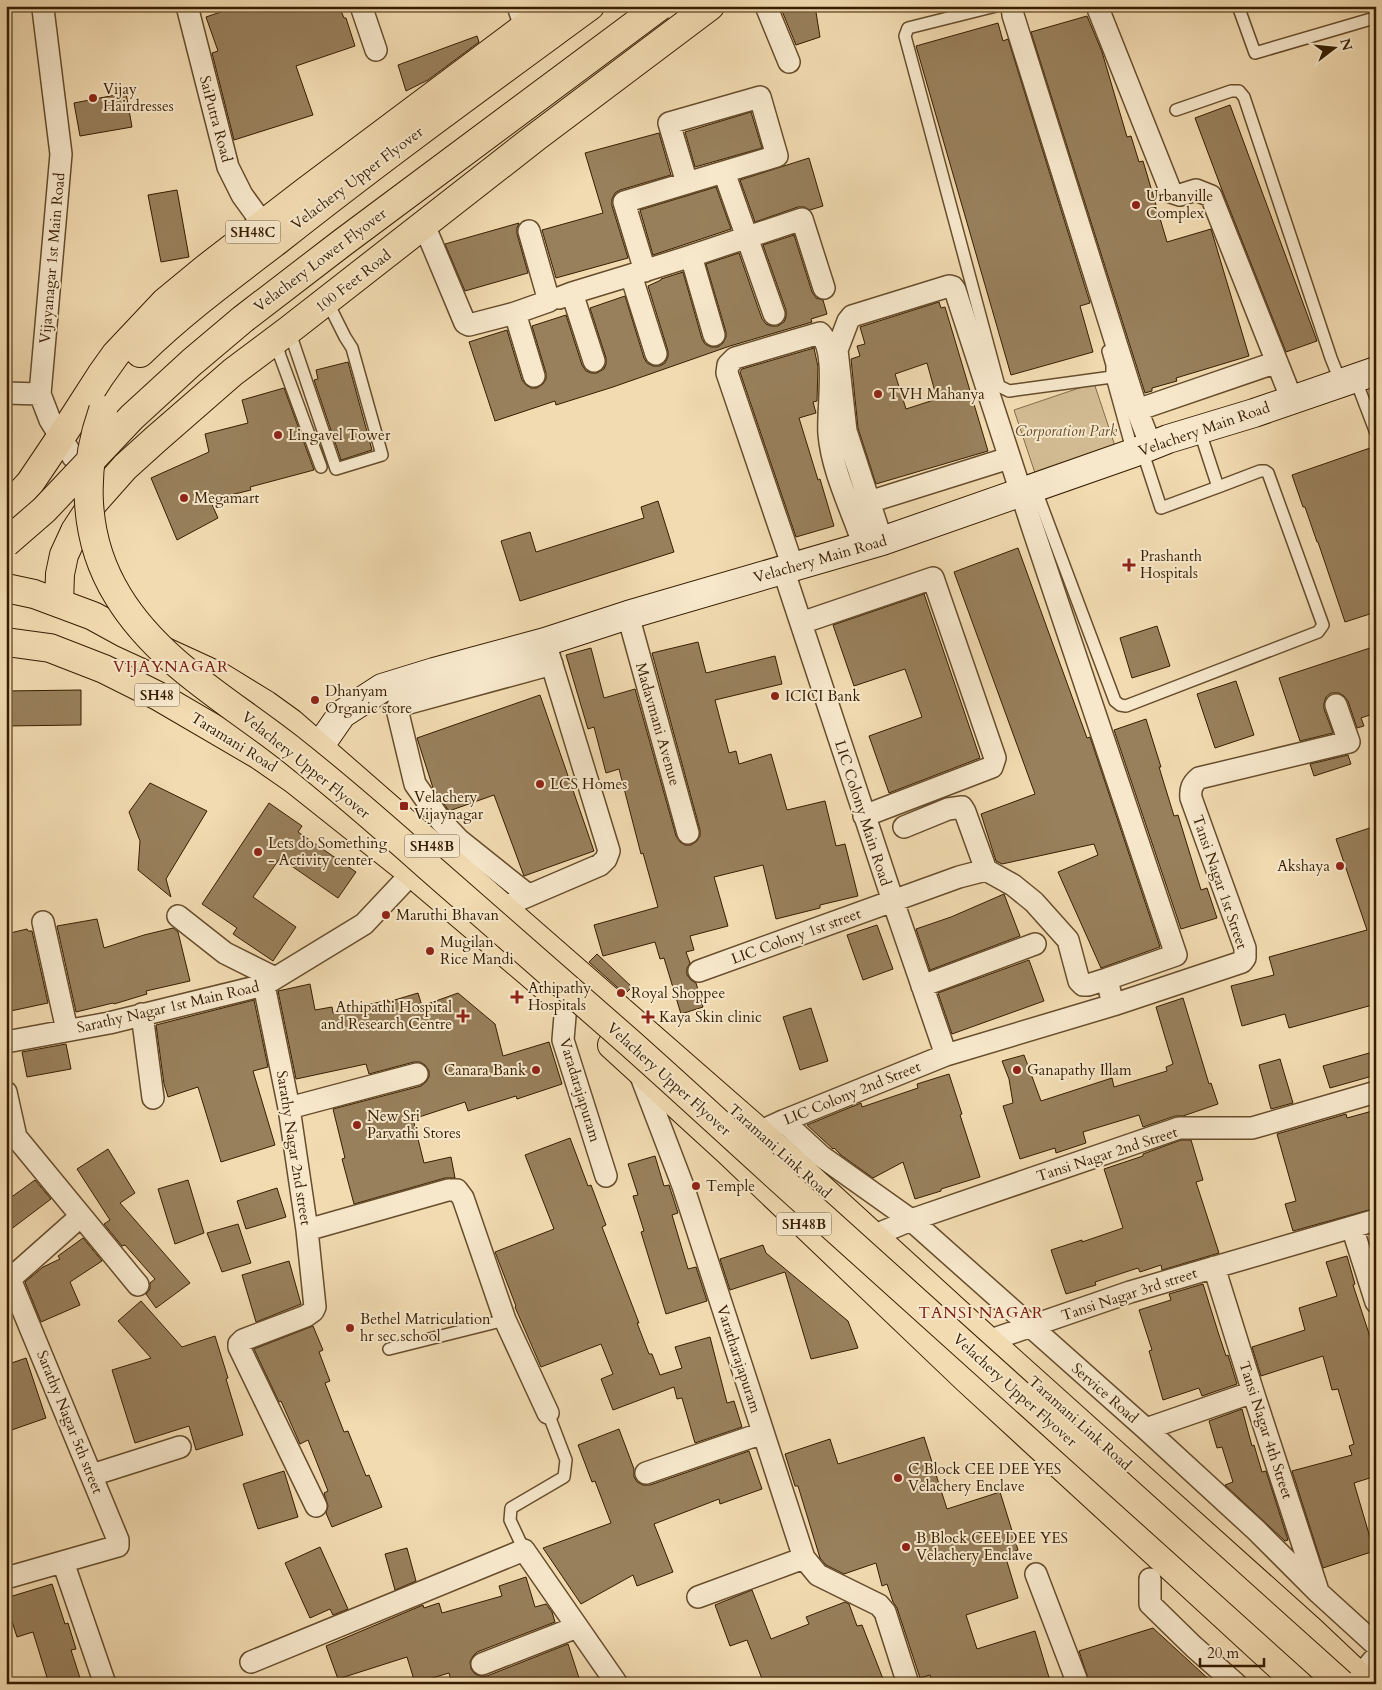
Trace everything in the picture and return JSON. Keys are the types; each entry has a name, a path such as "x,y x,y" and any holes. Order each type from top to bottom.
{"main road":[{"name":"SH48C","path":"6,509 30,483 100,375 165,302 522,17 553,6"},
{"name":"Velachery Upper Flyover","path":"590,6 451,107 331,198 193,306 137,356 111,392 95,434 91,452 88,478 91,526 106,573 118,596 138,624 165,653 192,676 287,746 374,818 626,1040 1361,1675"},
{"name":"Velachery Lower Flyover","path":"6,544 44,510 132,418 192,362 243,320 342,243 660,6"},
{"name":"100 Feet Road","path":"59,603 60,574 64,555 75,531 94,502 126,467 163,432 232,372 327,301 536,137 710,6"},
{"name":"Velachery Main Road","path":"295,780 342,714 382,688 434,672 548,653 628,616 873,544 1200,429 1357,377"},
{"name":"SH48","path":"6,588 34,594 93,616 124,634 222,678 292,723 319,748"},
{"name":"Taramani Road","path":"6,642 50,648 104,669 214,727 295,780"},
{"name":"Taramani Link Road","path":"319,748 502,908 771,1127 873,1236 1361,1675"},
{"name":"SH48B","path":"295,780 412,873 638,1068 728,1151 967,1379 1299,1684"}],"street":[{"name":"Vijayanagar 1st Main Road","path":"41,6 43,9 61,154 40,394 50,420 73,457 106,489"},
{"name":"SaiPutra Road","path":"187,6 228,167 242,195 263,224"},
{"path":"362,6 376,50"},
{"path":"766,6 789,62"},
{"path":"1012,6 1013,15 1137,410 1142,450"},
{"path":"1097,6 1171,192 1180,195 1196,190 1212,196 1292,400"},
{"path":"656,354 624,202 778,156 760,97 669,123 687,183"},
{"path":"724,172 774,314"},
{"path":"424,225 465,323 469,325 515,313 802,219 824,288"},
{"path":"529,231 549,301"},
{"path":"691,256 714,335"},
{"path":"873,544 869,502 846,431 837,350 848,321 852,316 949,286 953,287 1009,458 1028,491 1176,956 1083,985 1079,981 1068,940 1034,902 1013,885 986,870 966,812 962,807 948,809 904,827"},
{"path":"572,293 594,361"},
{"path":"515,313 534,376"},
{"name":"LIC Colony Main Road","path":"873,544 832,457 828,410 831,392 828,351 825,338 820,333 735,358 728,365 727,373 788,568 801,623 864,816 946,1055"},
{"path":"1137,410 1277,362"},
{"path":"6,393 40,394"},
{"path":"869,502 1009,458"},
{"path":"801,623 933,578 995,758 992,767 864,816"},
{"name":"Madavmani Avenue","path":"628,616 688,833"},
{"path":"502,908 600,864 606,859 609,851 548,653 398,706 397,709 414,784 441,821 459,840 528,896"},
{"name":"Tansi Nagar 1st Street","path":"946,1055 1113,1005 1242,962 1245,958 1245,948 1191,798 1190,790 1199,778 1349,742 1336,706"},
{"name":"LIC Colony 1st street","path":"699,971 960,877 986,870"},
{"name":"Sarathy Nagar 1st Main Road","path":"6,1042 142,1014 270,981 364,924 412,873"},
{"path":"178,916 225,953 270,981"},
{"path":"42,922 67,1030"},
{"path":"922,986 1035,944"},
{"path":"1107,979 1113,1005"},
{"name":"Sarathy Nagar 2nd street","path":"270,981 307,1230 315,1307 306,1316 243,1340 239,1347 316,1506"},
{"name":"Varadarajapuram","path":"566,1004 563,1040 606,1176"},
{"path":"142,1014 153,1098"},
{"name":"LIC Colony 2nd Street","path":"771,1127 946,1055"},
{"name":"Varatharajapuram","path":"638,1068 683,1186 804,1558 818,1575 879,1605 884,1612 908,1684"},
{"path":"289,1108 417,1074"},
{"path":"6,1092 16,1137 138,1285"},
{"name":"Tansi Nagar 2nd Street","path":"873,1236 911,1220 1179,1128 1252,1128 1376,1092"},
{"name":"Service Road","path":"771,1127 821,1156 911,1220 1146,1429 1256,1530 1376,1645"},
{"path":"307,1230 448,1190 457,1190 463,1198 505,1320 548,1413"},
{"name":"Sarathy Nagar 5th street","path":"6,1578 118,1546 118,1540 92,1475 11,1294 10,1279 81,1216"},
{"name":"Tansi Nagar 3rd street","path":"988,1341 1130,1292 1376,1220"},
{"path":"1352,1227 1376,1302"},
{"name":"Tansi Nagar 4th Street","path":"1214,1267 1319,1592"},
{"path":"1146,1429 1253,1392"},
{"path":"646,1473 763,1433"},
{"path":"92,1475 180,1447"},
{"path":"251,1662 524,1550 617,1684"},
{"path":"698,1596 804,1558"},
{"path":"63,1562 105,1684"},
{"path":"1036,1574 1078,1684"},
{"path":"1150,1580 1150,1604 1194,1647 1236,1684"},
{"path":"482,1664 577,1627"}],"lane":[{"path":"996,6 908,28 905,36 999,386 1009,391 1112,377"},
{"path":"1000,6 1006,11 1029,87 1112,365 1112,377 1142,450 1160,508 1260,471 1268,473 1323,625 1318,632 1126,706 1120,705 1115,702 1028,491"},
{"path":"1238,6 1255,53 1376,19"},
{"path":"1176,110 1231,91 1239,91 1244,97 1331,358 1357,377 1376,433"},
{"path":"282,335 336,469 382,456 352,348 327,301"},
{"path":"282,335 280,356 321,467"},
{"path":"1200,429 1218,487"},
{"path":"389,1349 505,1320"},
{"path":"524,1550 510,1520 511,1508 564,1477 566,1460 548,1413"}],"green space":[{"name":"Corporation Park","path":"1094,383 1117,452 1037,479 1014,410"}],"building":[{"path":"238,6 339,6 344,18 346,18 355,46 296,66 313,115 234,140 212,53 218,51 206,17"},
{"path":"780,6 815,6 820,37 796,45"},
{"name":"Urbanville Complex","path":"1087,16 1102,52 1127,137 1131,136 1139,162 1143,161 1167,242 1211,229 1249,356 1176,378 1177,381 1152,388 1152,391 1145,393 1031,32"},
{"path":"998,23 1003,41 1008,39 1090,303 1080,306 1093,352 1011,375 916,46"},
{"path":"477,36 479,42 428,80 406,91 398,65"},
{"path":"126,93 132,127 80,136 74,103"},
{"path":"1230,105 1317,341 1286,352 1195,118"},
{"path":"751,112 762,148 695,167 685,132"},
{"path":"659,133 671,175 620,190 615,193 612,199 612,206 628,258 556,278 542,230 603,213 585,153"},
{"path":"809,158 823,206 810,210 798,207 755,222 740,180"},
{"path":"716,187 731,229 653,255 640,210"},
{"path":"177,190 189,257 161,262 148,195"},
{"path":"519,223 517,234 528,273 465,291 445,244"},
{"path":"794,235 812,292 816,298 823,300 827,314 811,319 812,322 730,346 613,387 556,405 555,401 495,421 469,342 507,330 522,380 531,388 537,388 546,379 546,373 532,326 566,315 582,365 586,371 597,373 604,369 606,358 590,308 625,296 644,358 647,363 653,366 660,366 665,363 668,351 648,286 661,279 683,272 702,339 705,344 711,347 718,347 723,343 726,332 706,264 739,253 762,319 766,324 778,326 784,322 786,310 763,245"},
{"name":"TVH Mahanya","path":"939,302 941,308 945,307 988,451 876,484 858,428 851,359 860,356 857,346 865,344 860,327","holes":["927,363 937,399 906,409 895,374"]},
{"path":"814,348 818,367 817,401 813,402 816,413 799,418 834,526 796,537 740,372 742,369"},
{"path":"348,362 372,450 341,460 314,380 318,379 316,370"},
{"path":"284,388 314,470 250,487 251,490 210,500 218,518 177,540 151,478 209,452 205,434 248,423 242,400"},
{"path":"1370,448 1376,463 1376,612 1345,622 1318,542 1292,475"},
{"path":"658,501 674,552 520,601 501,541 530,532 536,552 644,518 641,507"},
{"path":"1018,548 1087,738 1090,737 1160,947 1101,968 1058,872 1098,855 1094,844 1002,864 996,861 981,814 1035,794 954,572"},
{"path":"924,594 980,758 889,793 869,736 922,717 905,669 854,686 833,625"},
{"path":"1157,626 1170,666 1132,678 1120,638"},
{"path":"698,642 706,673 775,656 782,684 715,700 729,753 736,751 739,764 771,754 787,810 825,801 836,846 845,844 858,896 820,905 820,908 776,919 763,865 714,877 728,926 690,936 694,950 686,952 690,963 687,968 687,975 696,983 703,1007 681,1014 664,958 660,959 655,942 603,956 594,925 658,907 643,853 641,854 619,769 606,773 594,727 588,729 566,655 591,648 604,698 635,689 676,836 685,845 691,845 700,836 700,830 652,653"},
{"path":"1376,646 1376,713 1361,718 1364,726 1357,728 1348,701 1339,693 1331,693 1326,697 1324,709 1333,733 1300,741 1279,678"},
{"path":"1236,681 1254,735 1215,748 1197,694"},
{"path":"81,690 81,725 6,726 6,691"},
{"name":"LCS Homes","path":"540,695 594,851 524,876 494,795 449,811 433,788 417,738"},
{"path":"1146,719 1174,816 1178,815 1201,890 1207,888 1217,918 1181,929 1114,730"},
{"path":"1348,755 1351,764 1314,776 1310,764"},
{"path":"150,783 207,811 166,879 171,897 138,870 140,841 129,812"},
{"path":"269,803 302,826 298,832 356,872 338,898 280,858 253,897 296,927 273,961 233,934 237,928 202,904"},
{"path":"1376,826 1376,1004 1289,1028 1285,1014 1242,1026 1231,986 1274,975 1269,957 1367,930 1336,839"},
{"path":"1004,894 1020,936 930,970 916,929 951,917"},
{"path":"97,919 104,948 173,928 178,932 190,981 146,991 147,994 114,1004 76,1012 57,926"},
{"path":"877,925 893,969 863,980 847,935"},
{"path":"27,929 32,931 48,1003 6,1012 6,934"},
{"path":"597,954 632,987 625,994 589,962"},
{"path":"1029,960 1044,1001 952,1034 938,993"},
{"path":"310,984 315,1010 332,1007 333,1013 388,1000 388,1002 418,993 422,1006 458,993 495,1024 503,1056 549,1042 562,1084 517,1099 516,1096 468,1111 465,1102 413,1119 424,1163 451,1157 455,1178 445,1178 354,1204 342,1159 345,1158 333,1109 421,1086 429,1077 429,1071 420,1062 414,1062 369,1074 366,1064 296,1079 278,991"},
{"path":"1183,998 1209,1084 1211,1083 1218,1104 1143,1127 1139,1115 1083,1132 1086,1143 1056,1153 1055,1148 1020,1159 1003,1106 1013,1103 1009,1079 1002,1061 1024,1055 1041,1101 1112,1078 1114,1087 1167,1071 1166,1067 1173,1064 1156,1007"},
{"path":"254,1000 268,1067 253,1071 275,1145 221,1162 198,1087 168,1097 164,1084 156,1025"},
{"path":"811,1008 828,1061 800,1070 783,1017"},
{"path":"66,1044 71,1069 27,1077 22,1052"},
{"path":"1373,1052 1376,1062 1376,1075 1330,1088 1323,1066"},
{"path":"1280,1059 1293,1103 1271,1109 1259,1065"},
{"path":"949,1074 980,1177 915,1199 903,1162 873,1178 833,1149 807,1125 861,1103 862,1107 918,1088 917,1084"},
{"path":"1376,1110 1376,1208 1293,1231 1285,1204 1296,1201 1277,1134 1346,1114 1347,1118"},
{"path":"570,1138 588,1186 591,1185 606,1225 602,1227 639,1323 637,1323 649,1354 652,1354 660,1375 682,1368 675,1347 710,1337 727,1403 734,1401 742,1427 695,1443 682,1398 677,1399 674,1387 613,1410 601,1379 613,1374 601,1344 541,1367 515,1307 495,1252 554,1229 525,1155"},
{"path":"1181,1140 1191,1140 1203,1180 1196,1182 1219,1253 1162,1270 1161,1265 1140,1272 1138,1268 1095,1282 1096,1285 1066,1294 1051,1250 1123,1228 1104,1169 1143,1156 1143,1154"},
{"path":"108,1149 135,1193 120,1203 190,1283 156,1308 146,1294 150,1289 150,1283 155,1279 125,1245 122,1246 104,1224 110,1220 77,1169"},
{"path":"655,1156 664,1186 669,1185 678,1213 672,1215 688,1269 696,1267 707,1301 666,1314 641,1232 644,1231 633,1196 638,1195 628,1164"},
{"path":"35,1180 51,1199 6,1233 6,1201"},
{"path":"188,1180 204,1233 175,1244 158,1189"},
{"path":"277,1188 286,1217 246,1229 237,1201"},
{"path":"238,1224 251,1263 222,1272 207,1233"},
{"path":"83,1238 102,1261 70,1282 80,1305 41,1322 25,1282 43,1267 60,1259 58,1256"},
{"path":"763,1245 766,1253 848,1321 858,1348 811,1359 785,1272 730,1290 720,1259"},
{"path":"1347,1256 1355,1284 1353,1285 1376,1355 1376,1476 1354,1483 1374,1551 1323,1568 1292,1471 1352,1455 1349,1446 1354,1444 1338,1389 1332,1390 1323,1356 1261,1376 1252,1347 1305,1330 1299,1308 1337,1296 1326,1262"},
{"path":"289,1261 301,1304 256,1322 242,1275"},
{"path":"1203,1284 1237,1384 1202,1396 1199,1388 1163,1400 1149,1351 1152,1350 1139,1310 1171,1300 1169,1294"},
{"path":"141,1301 182,1347 215,1336 243,1435 196,1450 189,1426 135,1443 112,1370 151,1358 118,1321"},
{"path":"313,1326 323,1350 319,1352 330,1381 325,1383 344,1432 348,1431 366,1476 369,1475 382,1507 332,1527 326,1513 328,1506 324,1493 328,1491 308,1440 300,1444 281,1401 279,1402 254,1349"},
{"path":"26,1358 46,1418 6,1432 6,1365"},
{"path":"1242,1409 1252,1446 1254,1445 1262,1472 1266,1471 1288,1540 1285,1541 1225,1485 1233,1482 1222,1447 1217,1448 1209,1421"},
{"path":"619,1429 634,1469 634,1477 637,1482 643,1485 650,1485 749,1451 762,1489 720,1504 719,1499 654,1524 673,1572 637,1586 633,1575 581,1604 543,1548 611,1523 595,1481 592,1482 578,1445"},
{"path":"924,1437 947,1509 1000,1492 1018,1550 1005,1555 1018,1598 966,1615 977,1649 1035,1631 1051,1684 933,1684 930,1675 920,1678 897,1608 887,1584 882,1586 876,1563 844,1574 826,1565 820,1558 798,1486 795,1486 785,1454 830,1439 838,1464"},
{"path":"284,1471 298,1517 258,1529 243,1484"},
{"path":"320,1547 348,1609 333,1615 330,1609 310,1618 285,1563"},
{"path":"407,1548 416,1581 395,1590 385,1554"},
{"path":"526,1577 535,1607 546,1604 552,1612 555,1622 477,1652 470,1662 471,1669 475,1674 487,1676 568,1644 581,1684 452,1684 449,1673 415,1683 407,1657 338,1679 326,1646 423,1605 424,1608 439,1603 442,1613 502,1596 499,1586"},
{"path":"52,1584 65,1624 68,1623 76,1649 71,1650 82,1684 49,1684 33,1632 17,1637 6,1603 6,1598"},
{"path":"752,1590 771,1639 809,1624 806,1617 845,1602 849,1604 857,1626 862,1625 885,1684 764,1684 747,1640 730,1646 715,1605"},
{"path":"1153,1628 1214,1684 1090,1684 1079,1651"}],"place":[{"name":"Vijay Hairdresses","path":"93,98"},
{"name":"Urbanville Complex","path":"1136,205"},
{"name":"TVH Mahanya","path":"878,394"},
{"name":"Lingavel Tower","path":"278,435"},
{"name":"Megamart","path":"184,498"},
{"name":"Prashanth Hospitals","path":"1129,565"},
{"name":"ICICI Bank","path":"775,696"},
{"name":"Dhanyam Organic store","path":"315,700"},
{"name":"LCS Homes","path":"540,784"},
{"name":"Velachery Vijaynagar","path":"404,806"},
{"name":"Lets do Something - Activity center","path":"258,852"},
{"name":"Akshaya","path":"1340,866"},
{"name":"Maruthi Bhavan","path":"386,915"},
{"name":"Mugilan Rice Mandi","path":"430,951"},
{"name":"Royal Shoppee","path":"621,993"},
{"name":"Athipathy Hospitals","path":"517,997"},
{"name":"Athipathi Hospital and Research Centre","path":"463,1016"},
{"name":"Kaya Skin clinic","path":"648,1017"},
{"name":"Canara Bank","path":"536,1070"},
{"name":"Ganapathy Illam","path":"1017,1070"},
{"name":"New Sri Parvathi Stores","path":"357,1125"},
{"name":"Temple","path":"696,1186"},
{"name":"Bethel Matriculation hr sec school","path":"350,1328"},
{"name":"C Block CEE DEE YES Velachery Enclave","path":"898,1478"},
{"name":"B Block CEE DEE YES Velachery Enclave","path":"906,1547"}],"district":[{"name":"VIJAYNAGAR","path":"171,667"},
{"name":"TANSI NAGAR","path":"981,1313"}]}
